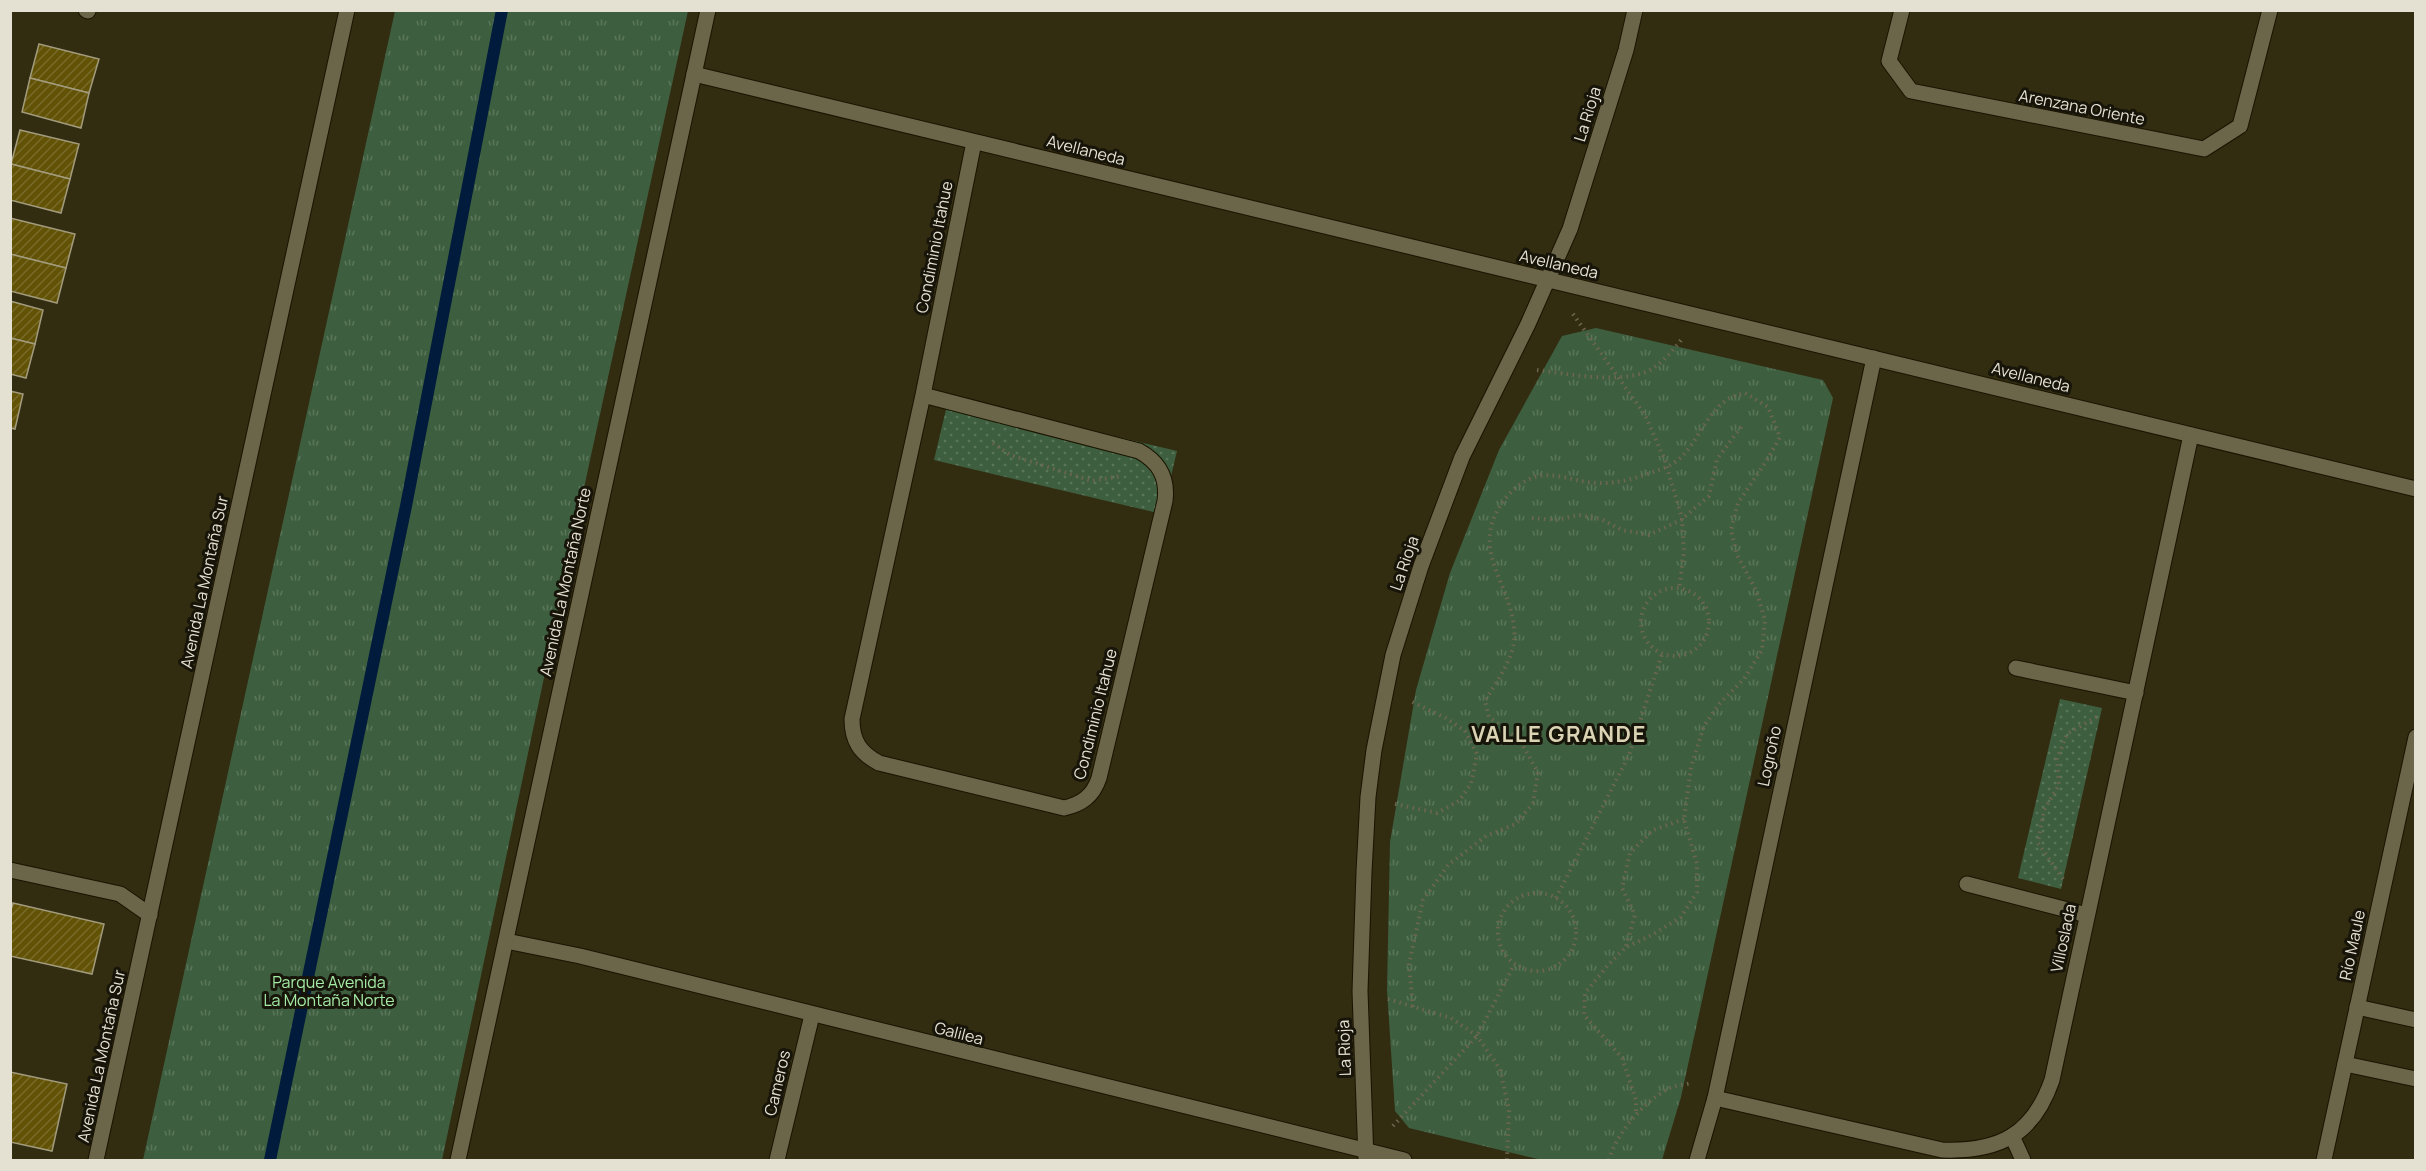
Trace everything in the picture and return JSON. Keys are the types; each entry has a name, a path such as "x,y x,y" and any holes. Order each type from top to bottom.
{"street":[{"name":"Avenida La Montaña Sur","path":"96,1161 347,10"},
{"name":"Avenida La Montaña Norte","path":"458,1161 708,10"},
{"name":"La Rioja","path":"1367,1157 1360,991 1368,797 1385,689 1393,655 1421,566 1462,457 1508,365 1570,229 1626,50 1635,10"},
{"name":"Arenzana Oriente","path":"1902,10 1890,61 1911,91 2204,149 2240,126 2270,10"},
{"name":"Avellaneda","path":"694,74 2415,489"},
{"name":"Condiminio Itahue","path":"923,395 1139,451 1151,458 1165,479 1166,501 1100,778 1095,790 1076,805 1064,808 879,762 866,756 852,733 852,719 923,395 974,141"},
{"name":"Logroño","path":"1697,1161 1715,1098 1874,358"},
{"name":"Villoslada","path":"1715,1098 1942,1150 1974,1150 2001,1143 2013,1136 2036,1114 2052,1080 2191,435"},
{"path":"2016,668 2136,693"},
{"name":"Río Maule","path":"2324,1161 2415,737"},
{"path":"10,870 120,894 150,915"},
{"path":"1967,884 2087,915"},
{"name":"Galilea","path":"506,941 580,956 1367,1157 1404,1161"},
{"path":"2357,1007 2415,1020"},
{"name":"Cameros","path":"777,1161 812,1015"},
{"path":"2345,1064 2415,1078"},
{"path":"2013,1136 2023,1161"}],"path":[{"path":"1548,280 1645,415 1667,467 1682,518 1684,552 1679,589"},
{"path":"1508,365 1598,378 1644,373 1670,355 1699,316"},
{"path":"1413,1007 1409,964 1423,900 1448,866 1486,836 1516,824 1533,803 1538,773 1520,740 1489,717 1485,701 1513,652 1514,627 1503,587 1489,551 1492,519 1508,493 1535,477 1561,476 1595,483 1618,483 1667,467 1690,449 1706,420 1725,401 1745,393 1768,407 1780,437 1738,502 1731,530 1737,555 1756,590 1765,620 1762,650 1744,679 1720,703 1704,726 1691,767 1684,819 1697,864 1697,892 1682,917 1626,946 1585,993 1584,1015 1622,1058 1636,1100 1636,1114"},
{"path":"1532,518 1556,520 1579,515 1601,519 1622,530 1649,536 1682,518 1709,496 1717,459 1742,426"},
{"path":"1670,588 1679,589 1697,596 1705,604 1709,629 1705,640 1696,650 1685,656 1673,657 1662,654 1648,644 1641,628 1641,616 1650,598 1658,592 1670,588"},
{"path":"1556,898 1629,755 1662,654"},
{"path":"1368,797 1437,813 1459,801 1471,784 1477,754 1465,731 1446,718 1385,689"},
{"path":"2087,915 2038,843 2044,810 2059,786 2057,759 2067,734 2136,693"},
{"path":"1626,946 1635,915 1622,888 1630,854 1653,830 1684,819"},
{"path":"1534,892 1551,895 1563,902 1574,918 1576,939 1571,952 1560,965 1547,971 1524,970 1514,966 1504,956 1498,939 1497,926 1501,913 1510,903 1534,892"},
{"path":"1367,1157 1478,1036 1514,966"},
{"path":"1360,991 1451,1017 1478,1036 1500,1069 1509,1110 1507,1161"},
{"path":"1609,1161 1613,1145 1636,1114 1670,1088 1696,1082 1715,1098"}],"green space":[{"name":"Parque Avenida La Montaña Norte","path":"395,11 688,11 590,460 442,1160 143,1160"},
{"path":"1596,328 1823,380 1833,398 1681,1097 1662,1160 1542,1160 1409,1128 1395,1111 1387,990 1390,842 1416,690 1450,573 1499,450 1562,336"},
{"path":"949,397 1177,451 1162,514 934,460"},
{"path":"2060,699 2102,708 2061,889 2018,878"}],"building":[{"path":"39,44 99,59 89,93 30,78"},
{"path":"30,78 89,93 81,128 22,112"},
{"path":"20,130 79,144 70,179 11,164"},
{"path":"11,164 70,179 61,213 10,200"},
{"path":"10,218 75,234 66,268 10,254"},
{"path":"10,254 66,268 57,303 10,291"},
{"path":"10,301 43,310 35,344 10,338"},
{"path":"10,338 35,344 26,378 10,374"},
{"path":"10,391 23,394 15,429 10,428"},
{"path":"13,903 104,924 92,974 10,956 10,913"},
{"path":"10,1072 67,1084 52,1151 10,1142"}],"waterway":[{"path":"270,1160 406,506 502,10"}],"district":[{"name":"VALLE GRANDE","path":"1559,734"}]}
